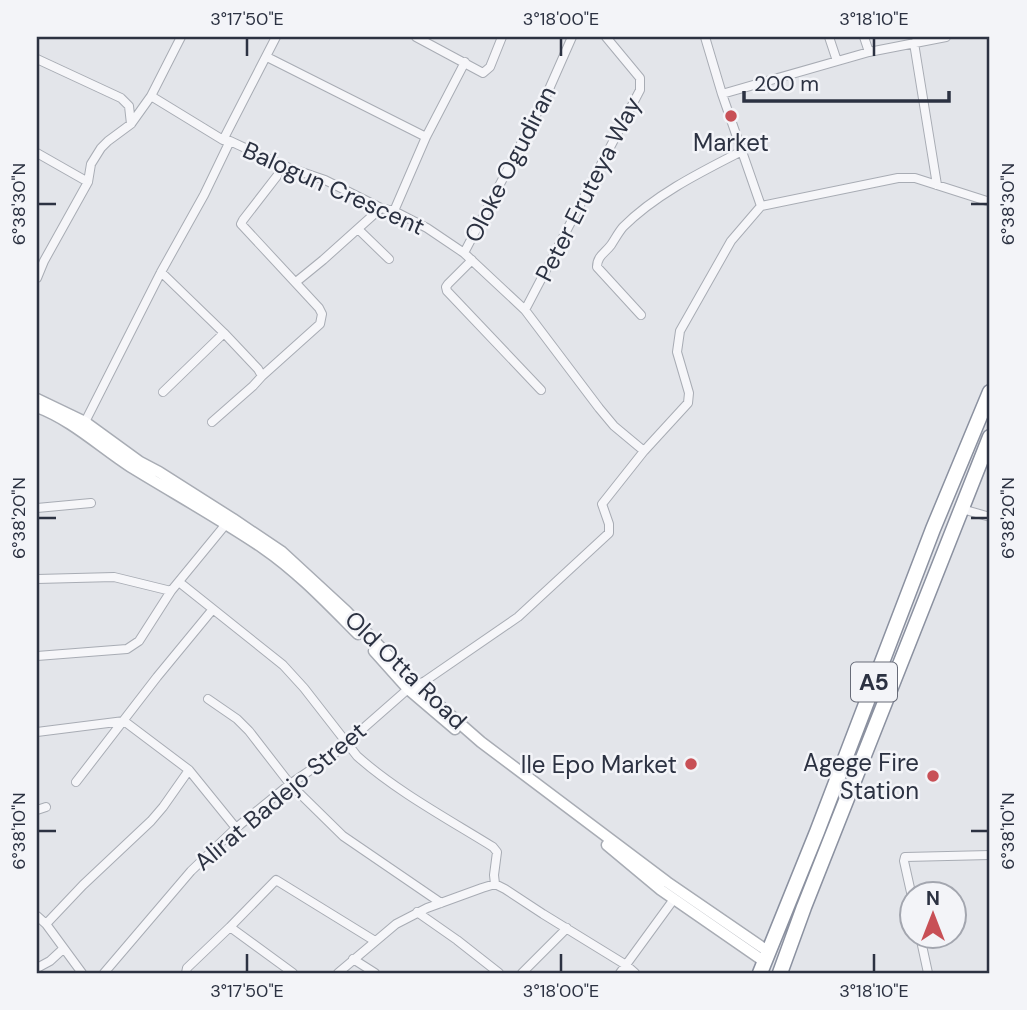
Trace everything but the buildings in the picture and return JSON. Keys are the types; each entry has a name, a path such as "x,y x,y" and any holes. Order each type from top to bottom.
{"highway":[{"name":"A5","path":"765,962 933,529 990,391"},
{"name":"A5","path":"781,973 804,907 990,437"}],"main road":[{"name":"Old Otta Road","path":"37,399 85,422 140,462 233,519 290,558 346,611 412,688"},
{"name":"Old Otta Road","path":"37,407 82,431 128,465 264,549 296,574 412,688 667,882 765,962"},
{"path":"412,688 476,746 594,834 674,899 765,962"}],"street":[{"path":"37,278 41,258 88,182 91,164 108,141 131,124 151,96 181,37"},
{"path":"85,422 160,272 204,195 276,37"},
{"path":"416,37 483,73 487,71 502,37"},
{"name":"Oloke Ogudiran","path":"464,253 546,96 572,37"},
{"name":"Peter Eruteya Way","path":"525,310 640,89 640,78 606,37"},
{"path":"705,37 761,206"},
{"path":"830,37 836,61"},
{"path":"864,37 869,52"},
{"path":"722,94 869,52 946,37"},
{"path":"914,43 937,185"},
{"path":"267,57 426,137"},
{"path":"37,59 121,98 130,106 131,124"},
{"path":"394,211 426,137 465,62"},
{"name":"Balogun Crescent","path":"151,96 227,141 284,166 325,180 381,208 394,211 427,228 464,253 525,310 598,408 614,426 644,451"},
{"path":"640,315 597,267 601,254 630,221 658,199 692,177 742,151"},
{"path":"37,153 88,182"},
{"path":"212,422 322,320 319,308 241,225 277,176"},
{"path":"644,451 688,403 689,393 677,352 680,331 731,241 761,206 898,177 915,178 990,202"},
{"path":"296,282 381,208"},
{"path":"358,229 389,259"},
{"path":"472,260 448,284 447,291 541,390"},
{"path":"160,272 224,333 262,376"},
{"path":"163,392 224,333"},
{"name":"Alirat Badejo Street","path":"104,973 191,871 236,828 290,784 334,754 346,741 412,688 518,617 609,533 609,524 602,504 644,451"},
{"path":"37,508 91,503"},
{"path":"961,509 990,517"},
{"path":"37,656 127,649 139,641 171,591 226,524"},
{"path":"37,579 114,577 171,591"},
{"path":"179,582 283,666 304,688 357,756 388,780 493,847 497,852 495,884"},
{"path":"76,782 213,609"},
{"path":"208,699 249,731 290,784 350,842 441,903"},
{"path":"37,732 124,721 189,770 236,828"},
{"path":"46,923 83,884 151,821 189,770"},
{"path":"908,880 905,857 990,855"},
{"path":"186,973 187,968 276,880 375,941"},
{"path":"338,973 375,941 417,912 495,884 635,973"},
{"path":"620,973 674,899"},
{"path":"417,912 499,973"},
{"path":"37,916 46,923 82,973"},
{"path":"230,927 293,973"},
{"path":"523,973 567,928"},
{"path":"37,968 63,949"},
{"path":"923,950 928,973"},
{"path":"354,958 374,973"}],"place":[{"name":"Market","path":"731,116"},
{"name":"Ile Epo Market","path":"691,764"},
{"name":"Agege Fire Station","path":"933,776"}]}
